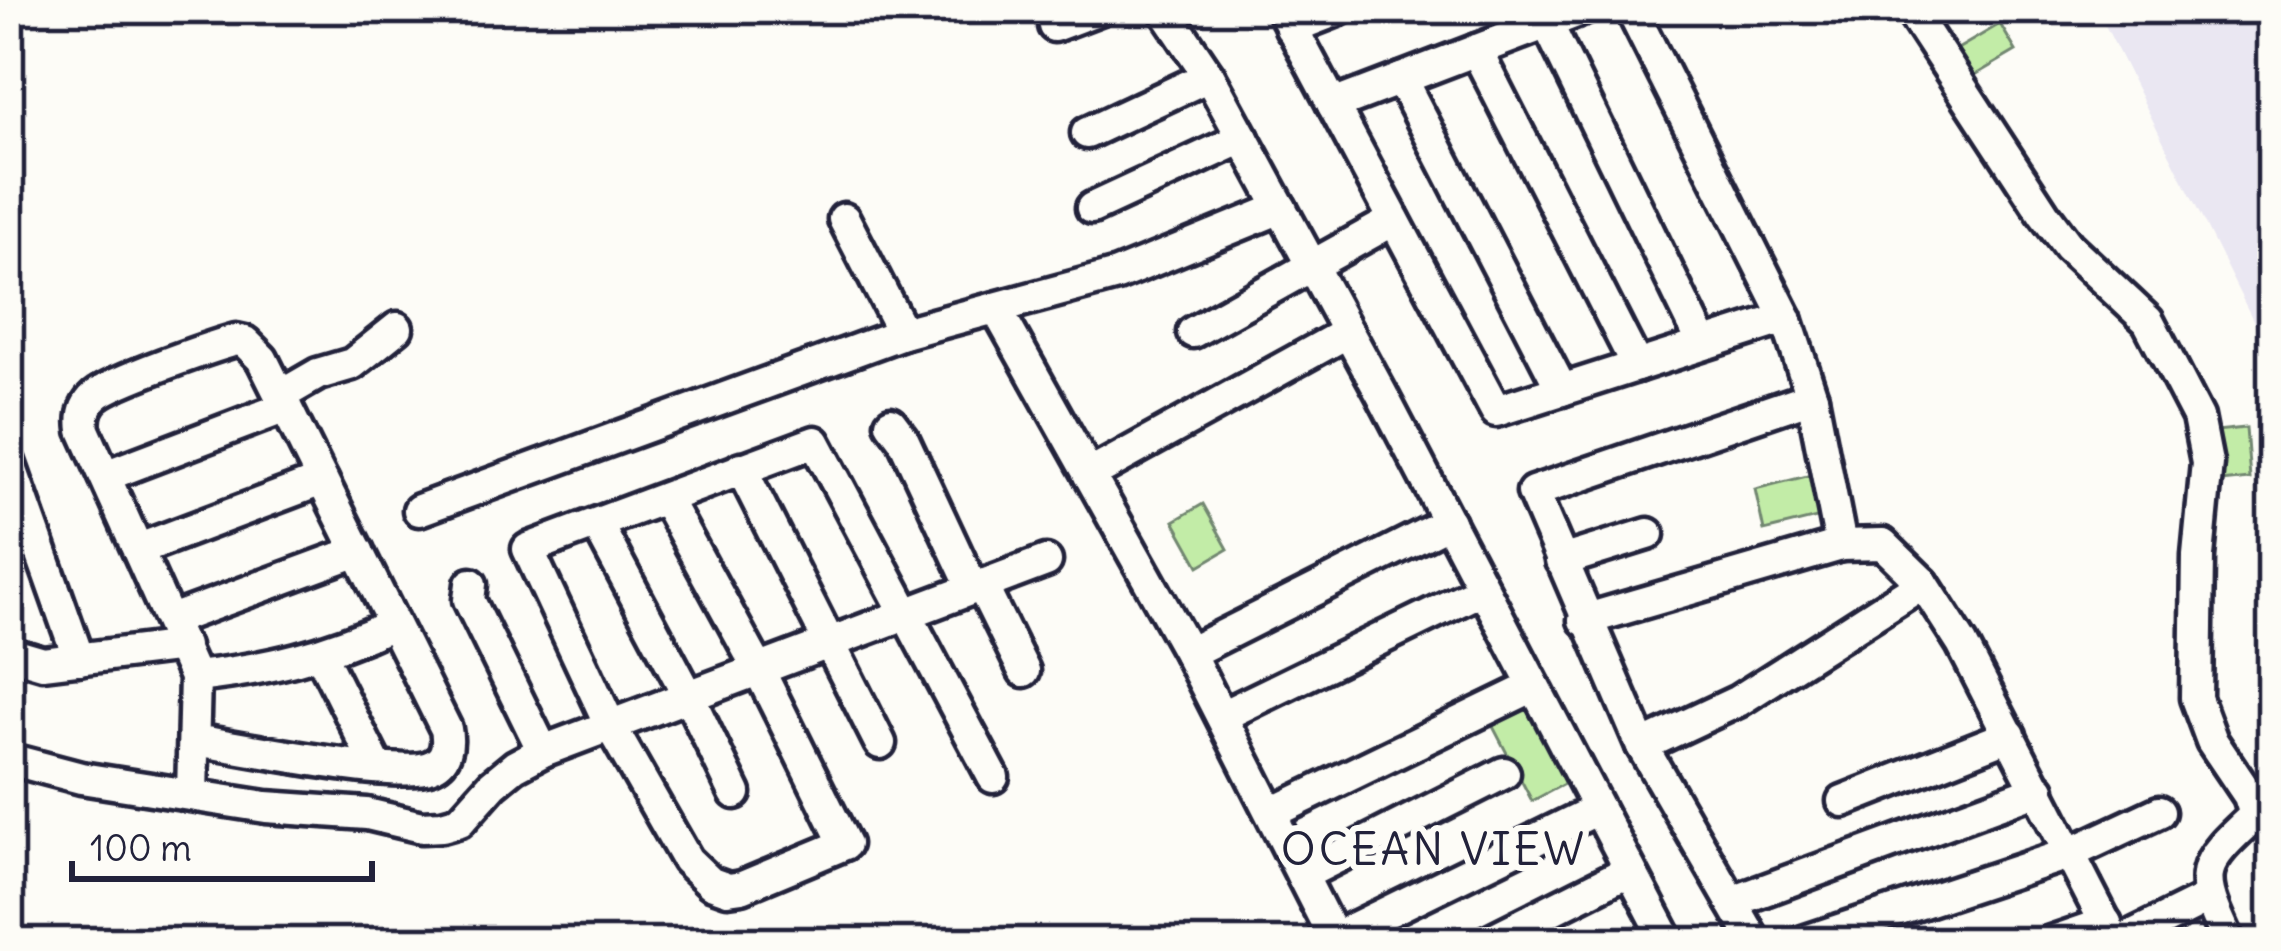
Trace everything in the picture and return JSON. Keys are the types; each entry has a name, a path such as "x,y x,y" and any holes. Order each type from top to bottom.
{"street":[{"path":"1054,26 1099,9"},
{"path":"1164,9 1210,76 1668,942"},
{"path":"1340,9 1286,18 1496,411 1786,318"},
{"path":"1333,104 1584,9"},
{"path":"1631,9 1786,318 1812,397 1840,545"},
{"path":"1910,9 2068,246 2148,321 2198,417 2206,463 2198,556 2196,698 2212,741 2264,818 2229,839 2205,877 2208,898 2229,942"},
{"path":"1547,23 1703,344"},
{"path":"1476,50 1637,366"},
{"path":"1088,133 1210,76"},
{"path":"1401,79 1562,390"},
{"path":"1092,208 1243,138"},
{"path":"419,510 903,333 1117,275 1281,208"},
{"path":"844,219 903,333"},
{"path":"1193,332 1394,220"},
{"path":"996,308 1189,652 1335,940 1598,809"},
{"path":"105,476 283,402 318,374 352,364 397,328"},
{"path":"1089,475 1348,332"},
{"path":"192,794 195,677 82,419 87,406 105,390 236,340 255,349 283,402 446,728 447,747 429,768 377,767 195,740"},
{"path":"1755,942 1642,746 1584,620 1533,492 1812,397"},
{"path":"891,424 1024,670"},
{"path":"665,498 759,670 845,844 742,887 728,889 711,883 687,860 611,727 528,549 815,442 993,776"},
{"path":"9,462 79,659"},
{"path":"741,468 880,742"},
{"path":"139,549 322,480"},
{"path":"1189,652 1449,522"},
{"path":"597,524 735,793"},
{"path":"1561,561 1648,534"},
{"path":"1584,620 1840,545 1883,544 1923,583 2010,735 2113,936"},
{"path":"9,653 43,663 79,659 177,633 358,551"},
{"path":"9,759 81,778 266,807 367,814 442,826 460,820 514,766 543,751 1046,561"},
{"path":"1642,746 1738,700 1923,583"},
{"path":"471,584 469,600 543,751"},
{"path":"1222,716 1483,589"},
{"path":"195,677 321,655 394,624"},
{"path":"321,655 377,767"},
{"path":"1272,813 1534,686"},
{"path":"1843,801 2010,735"},
{"path":"1302,875 1504,773"},
{"path":"1732,902 2039,789"},
{"path":"1803,942 2071,853 2159,812"},
{"path":"1486,942 1630,871"},
{"path":"2051,942 2113,936 2208,898"}],"shaded area":[{"path":"2097,9 2272,9 2272,358"}],"green space":[{"path":"2000,24 2016,51 1965,81 1949,54"},
{"path":"2246,428 2250,479 2220,482 2215,431"},
{"path":"1819,473 1829,515 1764,531 1755,489"},
{"path":"1203,504 1228,549 1199,566 1174,521"},
{"path":"1531,697 1573,779 1532,801 1489,719"}],"district":[{"name":"OCEAN VIEW","path":"1434,849"}]}
